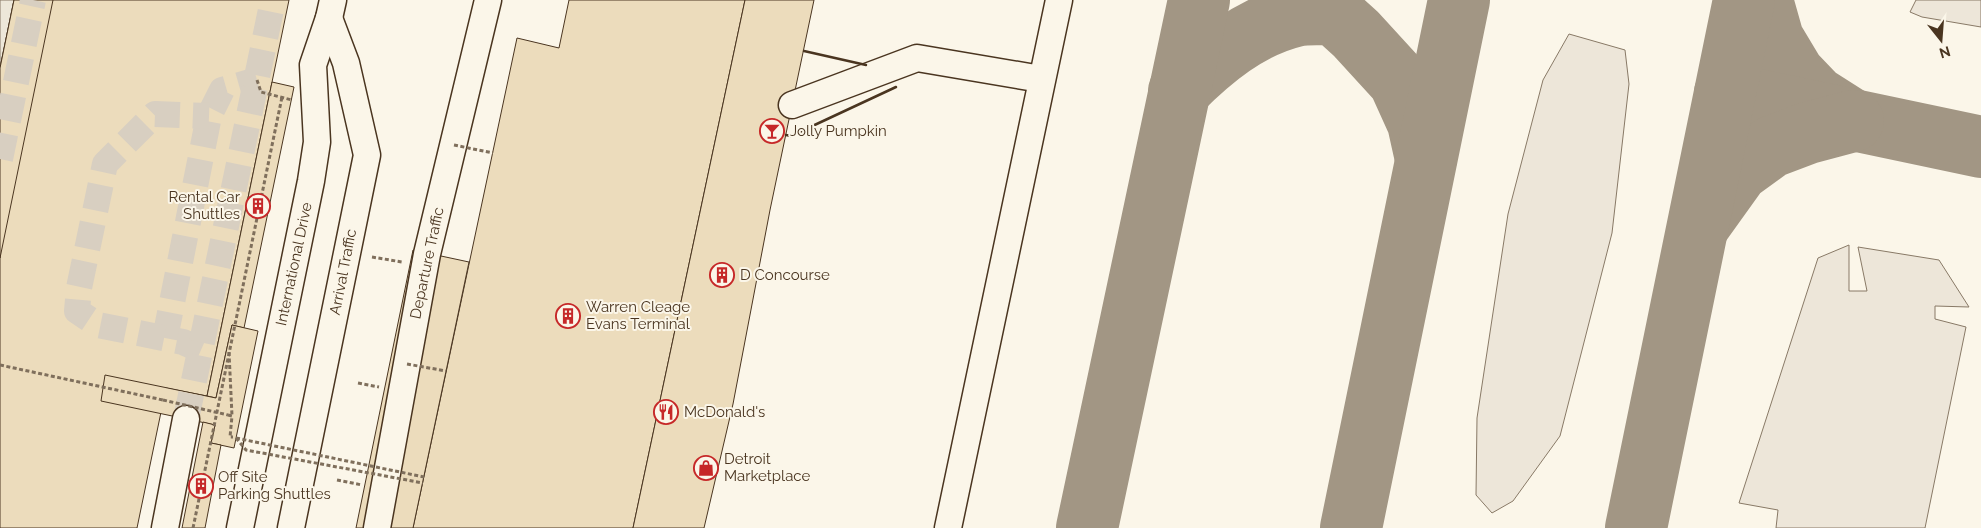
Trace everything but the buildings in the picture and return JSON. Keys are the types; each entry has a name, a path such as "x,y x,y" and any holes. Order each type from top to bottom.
{"street":[{"name":"Departure Traffic","path":"377,528 376,481 407,364 419,259 454,145 488,0"},
{"path":"948,528 1059,0"},
{"name":"International Drive","path":"240,528 311,182 317,142 313,65 331,9"},
{"name":"Arrival Traffic","path":"291,528 367,155 331,9"},
{"path":"792,105 917,58 1041,79"},
{"path":"165,528 186,419"}],"path":[{"path":"256,80 261,92 265,94"},
{"path":"193,528 282,97"},
{"path":"454,145 493,153"},
{"path":"385,260 419,259"},
{"path":"229,347 232,416 230,437 424,477"},
{"path":"407,364 446,372"},
{"path":"0,365 232,416"},
{"path":"358,383 385,388"},
{"path":"236,438 246,450 376,481"},
{"path":"337,480 423,483"}],"shaded area":[{"path":"0,0 14,0 0,68"},
{"path":"1916,0 1981,0 1981,27 1922,17 1910,12"},
{"path":"1569,34 1625,50 1629,84 1612,233 1560,436 1513,501 1492,513 1476,495 1477,418 1508,214 1543,80"},
{"path":"1849,245 1849,291 1867,291 1858,247 1939,260 1969,307 1935,306 1935,319 1966,327 1925,528 1776,528 1778,510 1739,503 1818,258"}],"taxiway":[{"path":"1087,528 1199,0"},
{"path":"1351,528 1459,0"},
{"path":"1636,528 1744,0"},
{"path":"1762,0 1773,39 1794,74 1816,97 1849,118"},
{"path":"1179,91 1218,56 1262,28 1300,15 1334,14 1356,34 1399,81 1418,123 1426,159"},
{"path":"1725,93 1981,147"},
{"path":"1700,224 1738,171 1771,147 1808,133 1853,121"}],"tunnel":[{"path":"0,159 33,0"},
{"path":"186,419 273,0"},
{"path":"165,338 209,116 222,90 257,80"},
{"path":"201,350 183,342 98,325 77,311 79,288 105,164 155,114 209,116"}],"wall":[{"path":"804,51 866,65"},
{"path":"786,135 791,136 896,87"}],"place":[{"name":"Jolly Pumpkin","path":"772,131"},
{"name":"Rental Car Shuttles","path":"258,206"},
{"name":"D Concourse","path":"722,275"},
{"name":"Warren Cleage Evans Terminal","path":"568,316"},
{"name":"McDonald's","path":"666,412"},
{"name":"Detroit Marketplace","path":"706,468"},
{"name":"Off Site Parking Shuttles","path":"201,486"}]}
